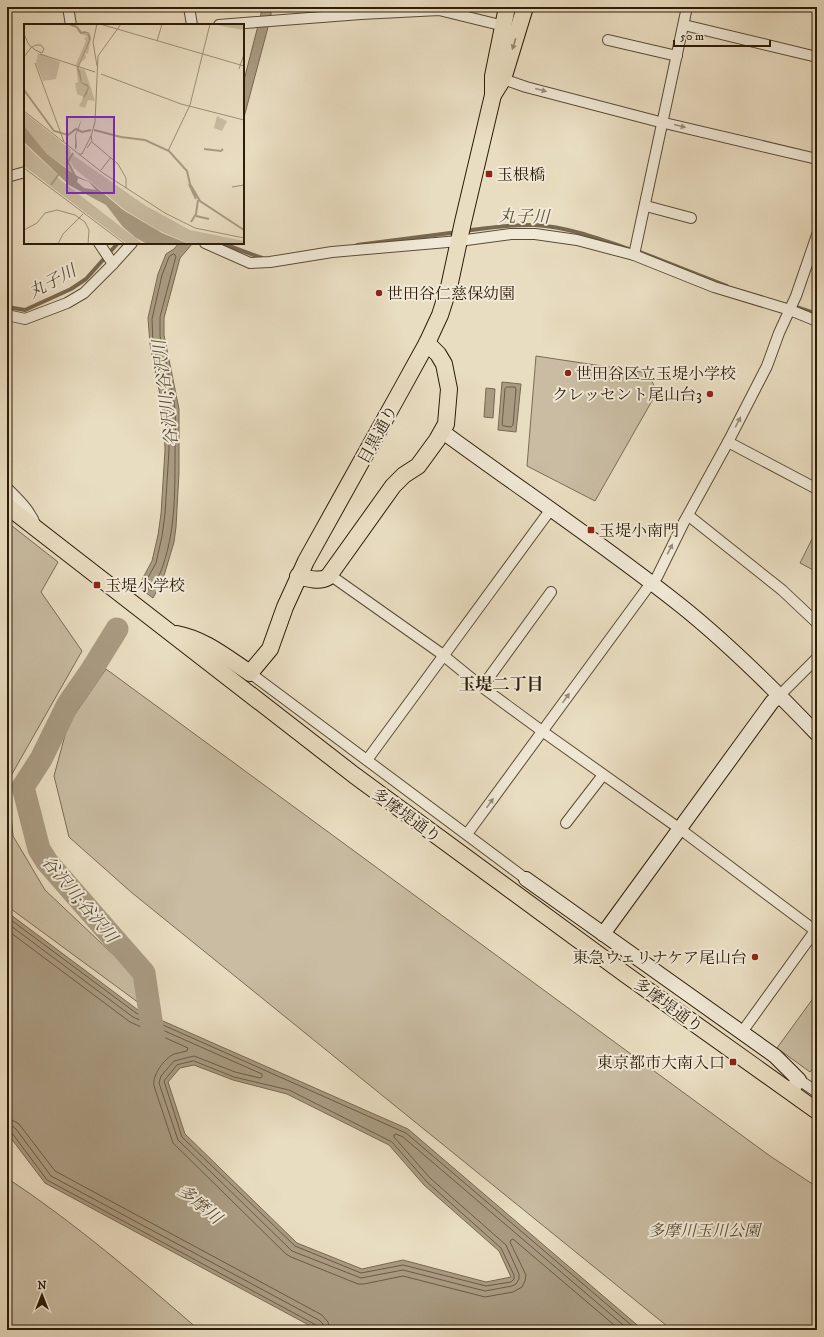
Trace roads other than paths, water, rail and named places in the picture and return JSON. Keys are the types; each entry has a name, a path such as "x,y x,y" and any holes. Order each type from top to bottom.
{"main road":[{"name":"目黒通り","path":"250,673 270,649 298,576 427,343 445,300 493,95 492,76 507,7"},
{"name":"目黒通り","path":"493,95 504,79 526,7"},
{"path":"298,576 311,580 325,579 330,575 393,486 404,475 418,466 443,432 446,424 449,389 444,364 438,354 427,343"},
{"name":"多摩堤通り","path":"7,506 354,775 625,974 794,1086 817,1111"},
{"path":"171,633 198,640 250,673"}],"street":[{"path":"68,7 71,24"},
{"path":"189,7 192,24"},
{"path":"635,254 684,25 683,8"},
{"path":"232,24 361,14 439,10 503,25"},
{"path":"684,25 817,57"},
{"path":"608,40 677,56"},
{"path":"504,79 526,87 817,159"},
{"path":"7,177 24,172"},
{"path":"646,206 691,218"},
{"path":"207,244 250,264 270,262 331,250 461,232 535,234 577,240 635,254 714,287 790,309 817,321"},
{"path":"467,834 651,583 657,577 684,522 728,442 767,366 779,333 796,296 817,235"},
{"path":"7,315 25,319 67,303 84,293 112,262 131,244"},
{"path":"100,245 112,262"},
{"path":"443,432 593,539 681,606 744,661 780,695 817,734"},
{"path":"728,442 817,489"},
{"path":"7,488 25,505 36,528"},
{"path":"367,760 551,509"},
{"path":"688,516 782,590 817,622"},
{"path":"330,575 443,656 542,731 680,828 816,930 742,1032"},
{"path":"482,687 551,592"},
{"path":"603,934 772,702 817,658"},
{"path":"250,673 526,878 775,1056 794,1086 817,1092"},
{"path":"566,823 603,775"}],"water":[{"path":"261,7 271,7 271,16 244,117 244,80 261,14"},
{"path":"178,244 192,244 180,258 164,318 164,335 179,409 179,473 174,542 163,579 153,598 138,587 152,561 158,535 161,514 165,450 164,415 150,344 148,318 158,274 166,254 174,249"},
{"path":"502,382 521,384 516,432 498,430"},
{"path":"486,388 495,389 493,418 484,417"},
{"name":"多摩川","path":"7,912 138,1010 408,1129 643,1330 318,1330 45,1183 7,1133","holes":["194,1065 233,1080 287,1094 389,1145 424,1185 499,1251 511,1277 486,1282 403,1260 362,1269 297,1243 185,1134 168,1082 180,1068"]}],"waterway":[{"name":"丸子川","path":"465,231 499,226 547,226 584,234 632,250"},
{"name":"丸子川","path":"357,245 458,232"},
{"name":"丸子川","path":"7,307 25,310 71,289 86,279 117,244"},
{"name":"丸子川","path":"224,244 262,258"},
{"name":"丸子川","path":"640,252 727,286"},
{"name":"丸子川","path":"793,306 817,314"},
{"name":"谷沢川;谷沢川","path":"117,629 91,671 68,704 41,759 23,787 39,849 47,862 144,973 155,1047"}],"place":[{"name":"玉根橋","path":"489,174"},
{"name":"世田谷仁慈保幼園","path":"379,293"},
{"name":"世田谷区立玉堤小学校","path":"568,373"},
{"name":"クレッセント尾山台3","path":"710,394"},
{"name":"玉堤小南門","path":"591,530"},
{"name":"玉堤小学校","path":"97,585"},
{"name":"東急ウェリナケア尾山台","path":"755,957"},
{"name":"東京都市大南入口","path":"733,1062"}],"district":[{"name":"玉堤二丁目","path":"501,684"}],"park label":[{"name":"多摩川玉川公園","path":"704,1230"}]}
